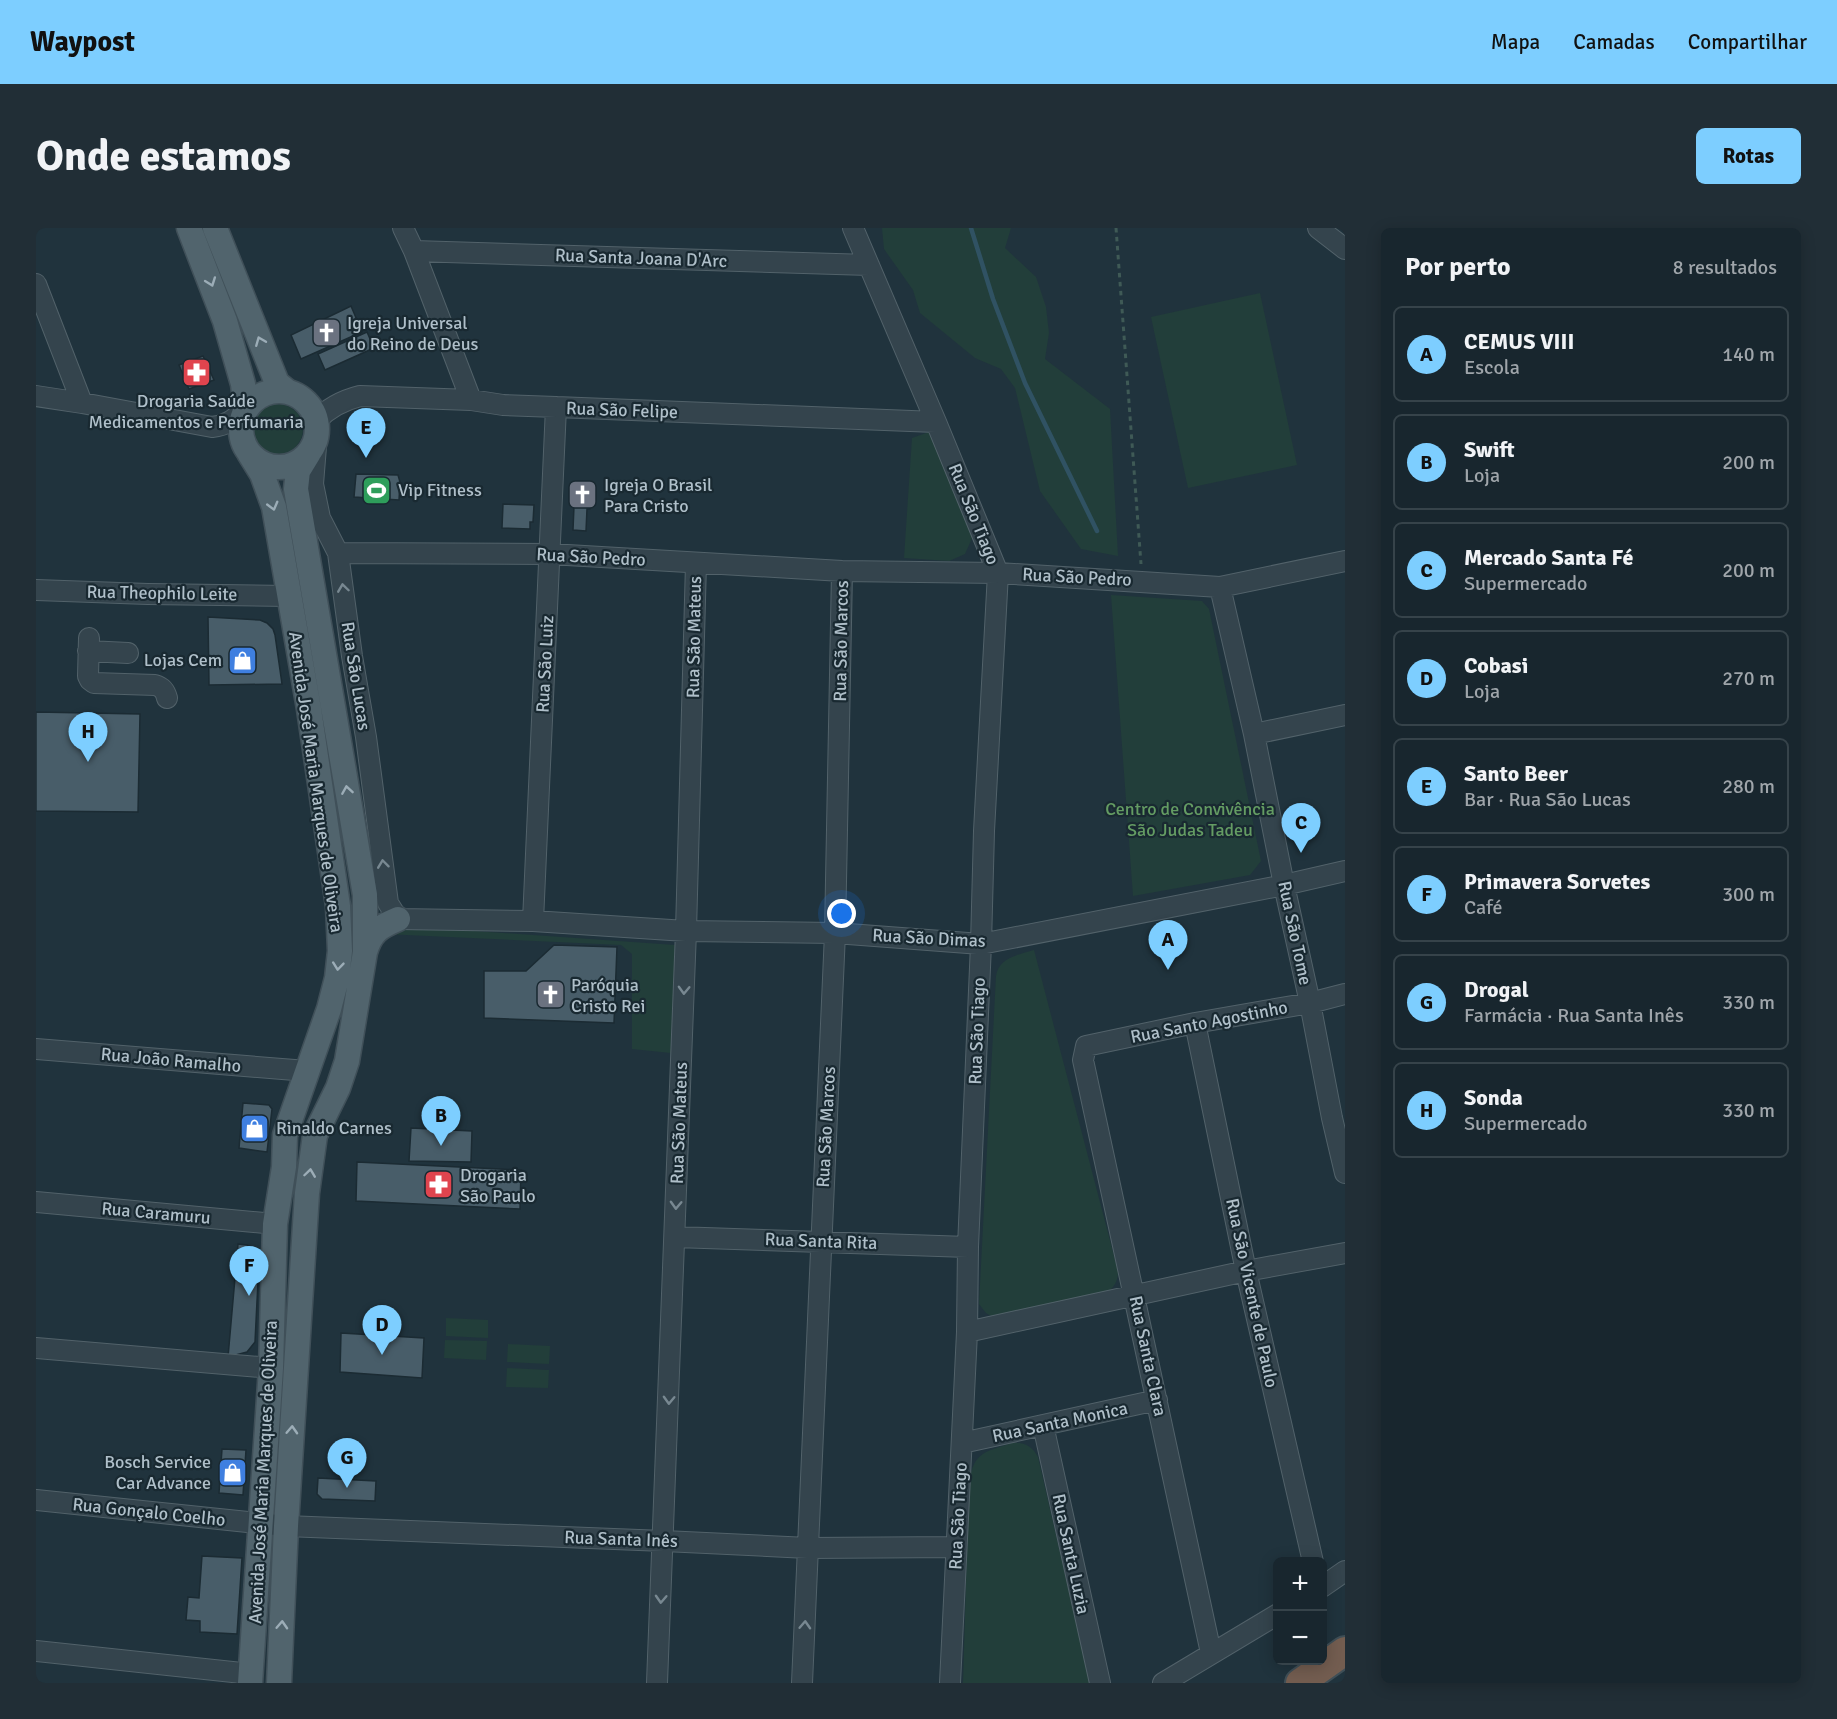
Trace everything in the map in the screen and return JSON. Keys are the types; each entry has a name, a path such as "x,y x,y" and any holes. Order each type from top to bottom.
{"highway":[{"path":"1300,1683 1345,1651"}],"main road":[{"path":"189,228 225,321 243,387 246,408"},
{"path":"215,228 277,383 308,403 314,413 314,436 292,465 281,467 266,465 249,453 243,443 240,432 241,419 253,399 264,393 287,391"},
{"name":"Avenida José Maria Marques de Oliveira","path":"279,1683 305,1220 315,1135 338,1088 347,1061 365,952 365,897 296,483 301,464 314,436"},
{"name":"Avenida José Maria Marques de Oliveira","path":"249,453 262,474 274,507 309,709 338,906 340,951 337,978 329,1009 285,1135 284,1167 275,1224 271,1368 251,1679"},
{"path":"288,596 300,592 307,586 311,570"},
{"path":"365,897 383,913 398,919"},
{"path":"365,952 368,942 378,928 398,919"},
{"path":"307,1071 323,1079 326,1088 315,1135"},
{"path":"284,1167 287,1182 287,1225 296,1226 305,1220"}],"street":[{"path":"403,228 414,250 471,400"},
{"name":"Rua São Tiago","path":"853,228 998,573 984,831 968,1247 967,1332 950,1683"},
{"path":"1318,228 1345,249"},
{"name":"Rua Santa Joana D'Arc","path":"414,250 868,264"},
{"path":"36,284 82,403"},
{"path":"36,396 212,427 232,422 246,408"},
{"name":"Rua São Felipe","path":"314,436 332,408 346,400 360,396 471,400 503,405 936,422"},
{"name":"Rua São Luiz","path":"533,921 556,407"},
{"name":"Rua São Lucas","path":"314,436 315,501 320,518 338,553 388,903 398,919"},
{"name":"Rua São Pedro","path":"338,553 550,554 842,571 998,573 1220,587 1345,561"},
{"name":"Rua São Mateus","path":"657,1683 686,931 696,563"},
{"name":"Rua São Marcos","path":"802,1683 835,933 842,571"},
{"name":"Rua São Tome","path":"1220,587 1254,734 1310,1003 1339,1116 1345,1173"},
{"name":"Rua Theophilo Leite","path":"36,590 288,596"},
{"path":"128,653 89,644 88,676 90,680 94,683 155,685 165,691 167,698"},
{"path":"1254,734 1345,715"},
{"name":"Rua São Dimas","path":"398,919 533,921 686,931 835,933 981,944 1345,871"},
{"name":"Rua Santo Agostinho","path":"1083,1060 1086,1046 1195,1023 1310,1003 1345,994"},
{"name":"Rua São Vicente de Paulo","path":"1195,1023 1246,1271 1312,1557"},
{"name":"Rua João Ramalho","path":"36,1049 307,1071"},
{"name":"Rua Santa Clara","path":"1083,1060 1211,1653"},
{"name":"Rua Caramuru","path":"36,1202 275,1224"},
{"name":"Rua Santa Rita","path":"675,1237 820,1240 968,1247"},
{"path":"967,1332 1246,1271 1345,1253"},
{"path":"36,1348 271,1368"},
{"name":"Rua Santa Monica","path":"962,1443 1157,1400"},
{"name":"Rua Santa Luzia","path":"1043,1425 1100,1683"},
{"name":"Rua Gonçalo Coelho","path":"36,1500 286,1527"},
{"name":"Rua Santa Inês","path":"286,1527 808,1548 956,1547"},
{"path":"1327,1584 1345,1571"},
{"path":"1163,1683 1273,1617"},
{"path":"36,1650 251,1679"}],"path":[{"path":"1116,228 1141,563 1140,581"}],"green space":[{"path":"882,228 1011,228 1005,248 1036,277 1046,307 1049,333 1045,359 1110,409 1118,556 1081,549 1040,491 1015,388 1001,369 975,358 920,313 913,290 884,249"},
{"path":"1260,293 1297,465 1188,488 1151,317"},
{"path":"278,404 296,411 303,429 296,447 278,454 260,447 253,429 260,411"},
{"path":"932,431 973,536 965,554 949,561 904,558 912,438"},
{"name":"Centro de Convivência São Judas Tadeu","path":"1111,595 1202,601 1209,609 1261,861 1250,875 1133,896"},
{"path":"388,925 675,945 671,1053 632,1049 632,954 621,945 384,934"},
{"path":"1034,950 1118,1274 1116,1283 1109,1291 995,1318 986,1313 979,1304 996,976 1005,961"},
{"path":"446,1318 488,1320 488,1338 446,1336"},
{"path":"445,1340 487,1341 486,1360 444,1358"},
{"path":"508,1344 550,1346 549,1364 507,1362"},
{"path":"507,1368 549,1370 548,1388 506,1387"},
{"path":"1012,1443 1027,1446 1038,1457 1090,1683 963,1683 971,1472 978,1458 983,1454"}],"building":[{"name":"Igreja Universal do Reino de Deus","path":"351,306 362,332 301,359 291,335"},
{"path":"367,332 374,348 325,370 318,354"},
{"name":"Drogaria Saúde Medicamentos e Perfumaria","path":"203,356 214,380 189,389 179,365"},
{"name":"Vip Fitness","path":"356,474 398,475 399,500 354,497"},
{"name":"Igreja O Brasil Para Cristo","path":"575,482 592,482 586,531 573,530"},
{"path":"503,504 534,505 533,522 530,522 530,529 502,528"},
{"name":"Lojas Cem","path":"208,617 260,620 267,623 275,635 282,684 209,685"},
{"path":"36,712 140,714 138,812 36,811"},
{"name":"Paróquia Cristo Rei","path":"554,945 617,947 614,1023 484,1018 484,971 526,971"},
{"name":"Rinaldo Carnes","path":"243,1103 269,1105 272,1109 267,1152 239,1148"},
{"path":"411,1128 472,1131 471,1162 409,1161"},
{"name":"Drogaria São Paulo","path":"357,1162 521,1170 520,1209 356,1201"},
{"path":"238,1244 255,1249 259,1261 255,1342 247,1352 228,1357"},
{"path":"341,1333 424,1338 422,1378 340,1372"},
{"name":"Bosch Service Car Advance","path":"222,1449 246,1450 243,1495 219,1493"},
{"path":"318,1478 376,1481 375,1501 322,1499 317,1494"},
{"path":"202,1556 242,1558 237,1634 200,1632 200,1621 186,1620 188,1597 199,1598"}],"waterway":[{"path":"971,228 993,299 1025,383 1097,531"}],"place":[{"name":"Igreja Universal do Reino de Deus","path":"326,333"},
{"name":"Drogaria Saúde Medicamentos e Perfumaria","path":"196,372"},
{"name":"Santo Beer","path":"366,458"},
{"name":"Vip Fitness","path":"377,490"},
{"name":"Igreja O Brasil Para Cristo","path":"583,495"},
{"name":"Lojas Cem","path":"243,660"},
{"name":"Sonda","path":"88,762"},
{"name":"Mercado Santa Fé","path":"1301,853"},
{"name":"CEMUS VIII","path":"1168,970"},
{"name":"Paróquia Cristo Rei","path":"550,995"},
{"name":"Rinaldo Carnes","path":"255,1128"},
{"name":"Swift","path":"441,1146"},
{"name":"Drogaria São Paulo","path":"439,1185"},
{"name":"Primavera Sorvetes","path":"249,1296"},
{"name":"Cobasi","path":"382,1355"},
{"name":"Bosch Service Car Advance","path":"232,1472"},
{"name":"Drogal","path":"347,1488"}]}
